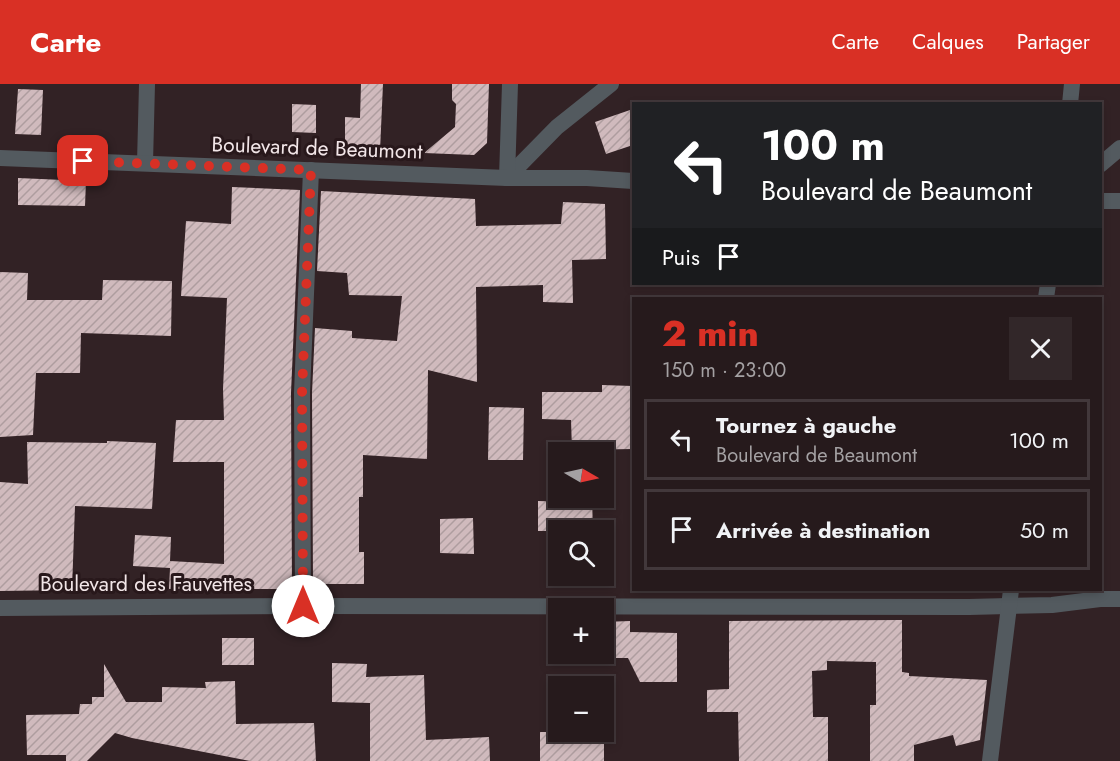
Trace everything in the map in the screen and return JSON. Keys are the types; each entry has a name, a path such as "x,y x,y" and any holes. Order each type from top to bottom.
{"street":[{"path":"145,164 147,84"},
{"path":"507,178 510,84"},
{"path":"507,178 557,127 611,84"},
{"path":"1070,102 1072,84"},
{"path":"1102,163 1120,148"},
{"name":"Boulevard de Beaumont","path":"0,158 632,181"},
{"path":"303,606 302,393 311,170"},
{"path":"1102,201 1120,201"},
{"path":"990,761 1010,597"},
{"name":"Boulevard des Fauvettes","path":"0,608 969,607 1010,597 1052,605 1120,599"}],"building":[{"path":"361,84 383,84 380,151 345,149 345,117 360,118"},
{"path":"452,84 489,84 487,143 474,155 424,153 455,127 456,104 452,100"},
{"path":"18,89 43,90 41,135 15,134"},
{"path":"292,104 316,105 316,133 292,132"},
{"path":"632,109 632,145 606,154 595,122"},
{"path":"18,178 86,181 85,206 18,205"},
{"path":"232,187 300,190 291,393 292,589 169,589 170,568 133,566 135,535 171,537 170,561 224,564 224,462 173,462 176,420 224,420 227,298 181,296 186,221 231,224"},
{"path":"321,191 475,199 476,226 561,224 563,202 605,204 606,259 572,260 573,303 543,302 543,285 476,287 477,382 428,370 427,459 363,455 363,497 359,497 359,552 364,552 364,584 313,584 312,393 315,328 352,331 352,338 397,341 402,296 349,295 347,273 317,271"},
{"path":"0,272 28,273 27,300 102,300 103,280 172,281 171,336 81,333 80,373 36,373 33,435 0,437"},
{"path":"602,385 632,386 632,449 614,449 614,442 572,442 571,420 542,419 542,392 602,392"},
{"path":"489,407 524,408 523,460 488,460"},
{"path":"107,441 156,443 152,509 75,506 72,590 0,591 0,482 28,484 27,442 107,443"},
{"path":"538,501 548,501 548,508 592,508 593,520 548,520 548,531 538,531"},
{"path":"473,518 474,554 440,553 440,519"},
{"path":"902,620 902,672 909,673 909,676 987,680 980,740 956,746 953,735 914,745 914,761 870,761 870,705 876,705 876,662 827,661 827,670 812,671 813,717 828,717 828,761 739,761 738,712 707,712 707,690 729,689 729,621"},
{"path":"630,621 630,632 677,633 677,682 640,682 628,658 614,658 614,622"},
{"path":"222,638 254,638 254,665 222,665"},
{"path":"332,663 367,664 366,677 424,675 426,740 489,737 490,761 370,761 370,703 332,702"},
{"path":"104,664 126,702 162,702 162,687 206,688 205,682 235,681 236,724 314,723 316,761 250,761 115,733 87,761 66,761 66,755 27,755 26,715 79,714 80,704 92,704 92,697 104,697"},
{"path":"540,732 548,732 548,742 604,742 604,761 540,761"}],"route":[{"path":"83,161 311,170 302,393 303,606"}]}
